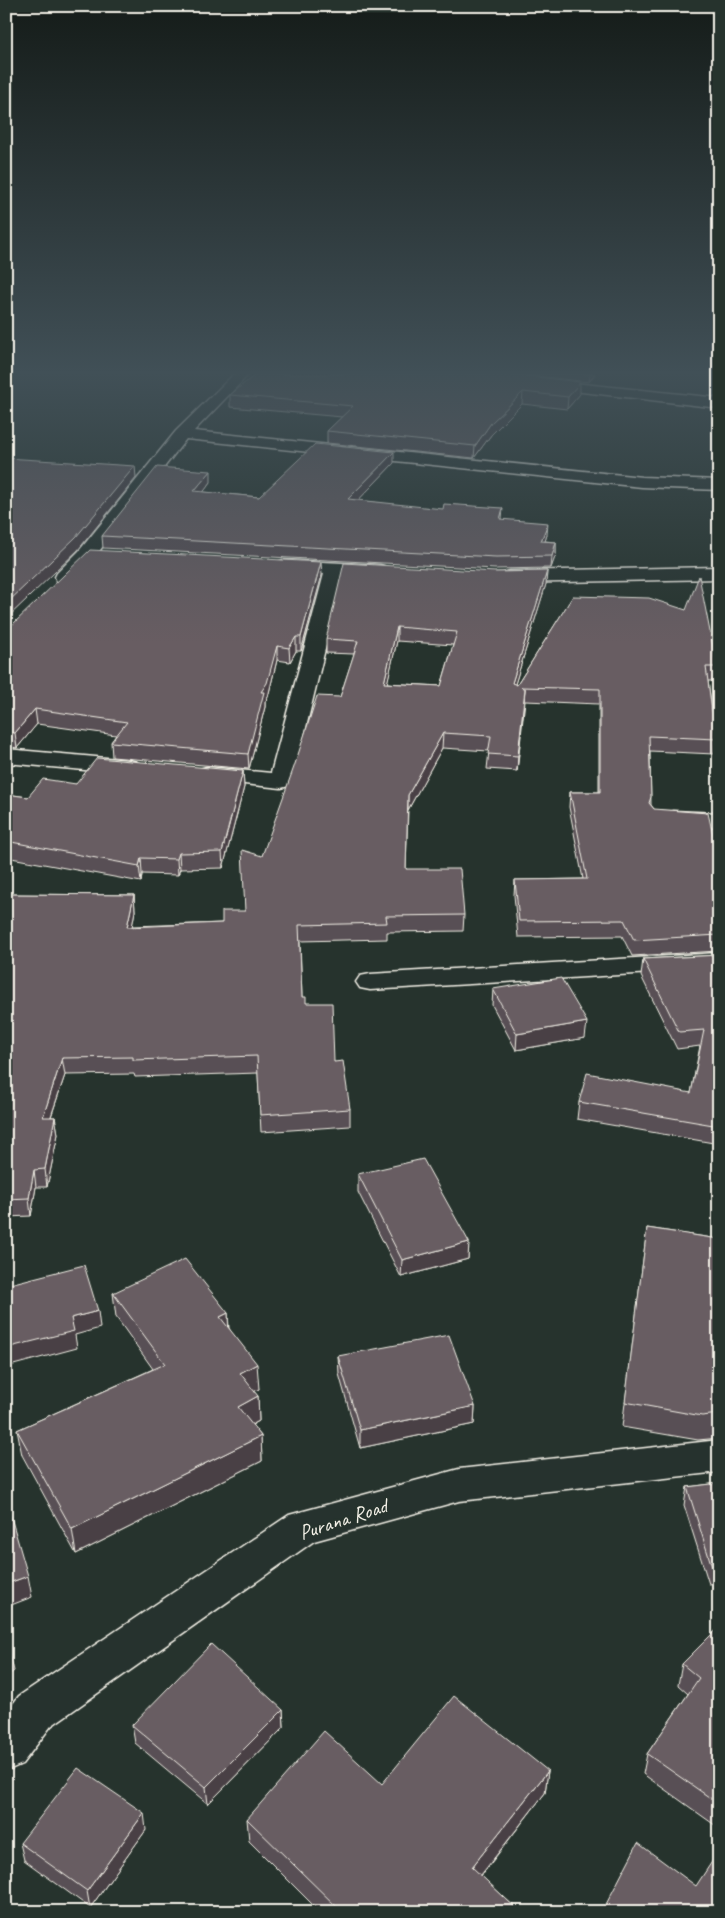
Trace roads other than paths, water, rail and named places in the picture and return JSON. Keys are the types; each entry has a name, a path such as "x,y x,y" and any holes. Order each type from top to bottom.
{"street":[{"path":"53,588 86,555 159,464"},
{"path":"465,464 642,482 719,485"},
{"path":"133,471 153,472"},
{"path":"86,555 106,556"},
{"path":"266,565 401,572"},
{"path":"183,772 281,781 335,569"},
{"path":"496,577 719,573"},
{"path":"6,756 154,769"},
{"path":"661,817 719,820"},
{"path":"370,982 719,961"},
{"name":"Purana Road","path":"6,1749 35,1711 303,1527 458,1485 719,1456"}]}
